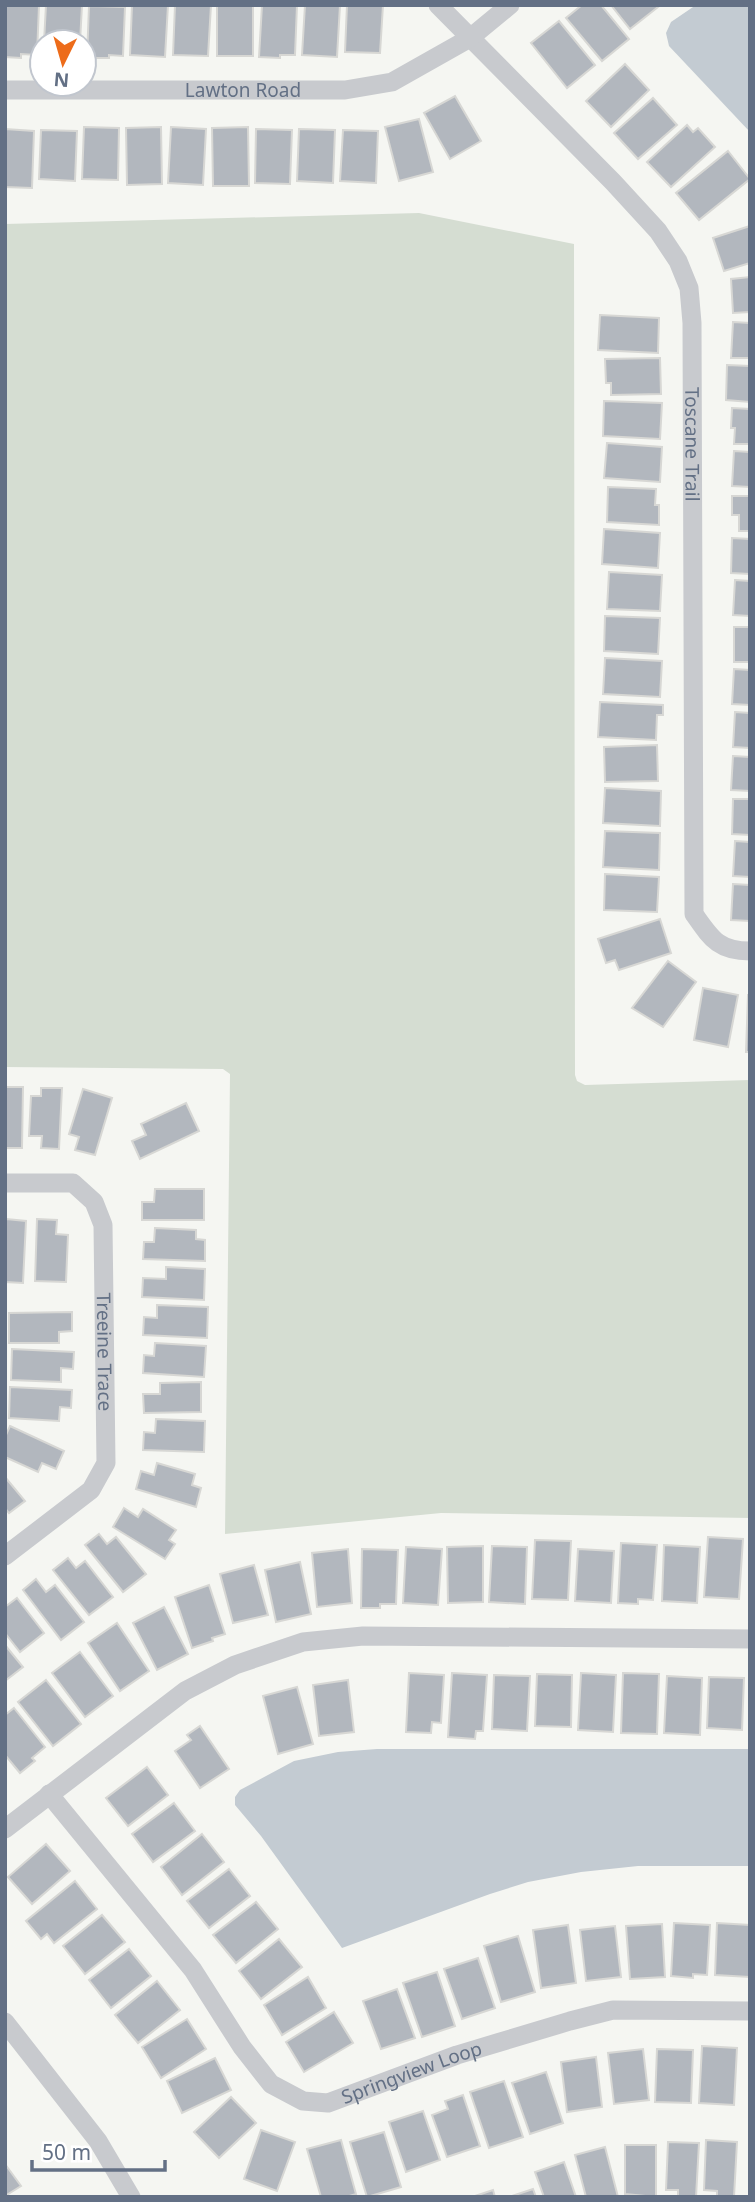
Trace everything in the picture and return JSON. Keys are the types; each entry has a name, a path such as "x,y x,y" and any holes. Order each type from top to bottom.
{"street":[{"name":"Toscane Trail","path":"438,5 613,182 657,231 678,261 689,288 692,323 694,914 713,940 732,951 750,951"},
{"path":"470,38 510,5"},
{"name":"Lawton Road","path":"5,90 345,90 392,82 470,38"},
{"name":"Treeine Trace","path":"5,1183 73,1183 94,1202 103,1225 107,1424 106,1464 91,1490 5,1556"},
{"path":"5,1829 186,1692 235,1665 303,1643 363,1636 750,1639"},
{"name":"Springview Loop","path":"49,1794 193,1969 243,2047 271,2084 303,2101 328,2103 457,2055 613,2010 750,2011"},
{"path":"5,2022 98,2141 131,2197"}],"shaded area":[{"path":"696,5 750,5 750,132 669,46 666,33 671,22"},
{"path":"419,213 574,244 575,1075 577,1081 585,1085 750,1080 750,1518 441,1513 225,1534 230,1074 223,1069 5,1067 5,224"},
{"path":"377,1749 750,1749 750,1866 638,1866 581,1872 528,1882 342,1948 261,1836 235,1805 235,1797 240,1790 294,1761 338,1752"}],"building":[{"path":"5,5 39,5 38,28 28,28 28,54 21,54 21,58 5,57"},
{"path":"46,5 82,5 81,28 45,28"},
{"path":"132,5 168,5 165,57 130,55"},
{"path":"175,5 211,5 208,56 173,55"},
{"path":"217,5 253,5 253,56 217,56"},
{"path":"262,5 297,5 295,55 280,55 280,58 259,57"},
{"path":"305,5 340,5 337,57 302,55"},
{"path":"347,5 383,5 380,53 345,52"},
{"path":"582,5 601,5 629,39 602,61 566,18"},
{"path":"611,5 657,5 658,7 630,29"},
{"path":"89,6 125,7 123,56 109,55 109,58 98,58 98,28 88,28"},
{"path":"559,21 595,65 567,88 531,43"},
{"path":"625,64 649,90 611,127 586,101"},
{"path":"455,96 481,141 450,159 424,113"},
{"path":"653,98 677,125 638,159 614,133"},
{"path":"419,119 433,172 399,181 385,127"},
{"path":"687,125 693,132 698,128 715,147 671,187 647,162"},
{"path":"84,127 119,128 118,180 82,179"},
{"path":"161,127 162,184 127,185 126,128"},
{"path":"171,127 206,129 203,185 168,183"},
{"path":"248,127 249,186 213,186 212,128"},
{"path":"5,129 34,131 32,188 5,187"},
{"path":"256,129 292,130 290,184 255,183"},
{"path":"299,129 335,130 333,183 297,181"},
{"path":"41,130 77,131 75,181 39,179"},
{"path":"343,130 378,131 376,183 340,181"},
{"path":"728,151 750,179 699,220 676,193"},
{"path":"750,226 750,263 724,271 713,238"},
{"path":"750,277 750,312 733,313 731,279"},
{"path":"600,315 659,318 658,353 598,350"},
{"path":"733,322 750,323 750,358 731,358"},
{"path":"660,358 661,394 611,395 611,383 606,383 605,359"},
{"path":"727,365 750,366 750,402 726,400"},
{"path":"604,401 662,403 660,439 603,436"},
{"path":"732,408 750,409 750,444 734,444 735,428 731,428"},
{"path":"607,443 662,447 660,482 604,478"},
{"path":"734,451 750,452 750,487 732,486"},
{"path":"608,487 656,489 655,505 659,505 659,525 607,522"},
{"path":"732,496 750,496 750,531 739,531 739,515 732,515"},
{"path":"604,529 660,533 658,568 602,564"},
{"path":"732,538 750,539 750,574 731,573"},
{"path":"609,572 662,575 660,611 607,609"},
{"path":"735,580 750,581 750,616 733,615"},
{"path":"605,616 660,618 658,654 604,651"},
{"path":"734,627 750,627 750,662 734,662"},
{"path":"605,658 662,661 660,697 603,694"},
{"path":"734,669 750,670 750,705 732,704"},
{"path":"600,702 663,705 663,715 657,715 656,740 598,737"},
{"path":"735,712 750,713 750,748 733,747"},
{"path":"657,745 658,781 605,782 604,747"},
{"path":"733,756 750,757 750,791 731,790"},
{"path":"605,788 661,791 660,826 603,823"},
{"path":"733,799 750,799 750,835 732,834"},
{"path":"605,831 660,833 659,870 603,867"},
{"path":"735,841 750,842 750,877 733,876"},
{"path":"605,874 659,877 657,912 604,910"},
{"path":"733,884 750,885 750,921 731,920"},
{"path":"660,919 671,953 619,970 615,960 606,963 598,939"},
{"path":"668,961 696,982 663,1027 632,1008"},
{"path":"703,988 738,995 728,1047 694,1040"},
{"path":"748,995 750,1052 746,1052"},
{"path":"5,1087 23,1087 22,1148 5,1148"},
{"path":"41,1088 62,1088 59,1149 41,1148 42,1136 29,1136 31,1096 41,1096"},
{"path":"83,1089 112,1098 95,1155 75,1150 79,1137 69,1134"},
{"path":"186,1103 199,1131 140,1159 132,1141 146,1135 141,1124"},
{"path":"155,1189 204,1189 204,1220 142,1220 142,1202 154,1202"},
{"path":"6,1219 26,1221 23,1283 5,1282"},
{"path":"37,1219 57,1220 56,1234 68,1235 66,1282 35,1281"},
{"path":"155,1228 196,1230 196,1239 205,1240 205,1261 143,1259 144,1242 154,1242"},
{"path":"166,1267 205,1269 204,1300 142,1297 143,1278 166,1279"},
{"path":"157,1305 208,1307 207,1338 143,1335 144,1317 157,1318"},
{"path":"72,1312 72,1331 59,1332 59,1343 9,1343 9,1313"},
{"path":"155,1343 206,1346 204,1377 143,1373 144,1355 154,1356"},
{"path":"12,1349 74,1352 73,1369 61,1368 61,1382 11,1380"},
{"path":"201,1382 201,1412 144,1413 143,1394 160,1394 160,1383"},
{"path":"10,1387 72,1390 71,1408 60,1407 59,1421 9,1418"},
{"path":"156,1419 205,1421 204,1452 143,1450 144,1432 155,1433"},
{"path":"10,1426 64,1451 56,1469 42,1463 38,1472 5,1457 5,1437"},
{"path":"157,1463 195,1474 192,1485 201,1488 196,1507 136,1489 141,1471 154,1475"},
{"path":"5,1477 25,1501 9,1513 5,1508"},
{"path":"124,1508 138,1517 143,1509 176,1530 169,1540 175,1544 165,1559 113,1527"},
{"path":"99,1534 107,1544 116,1537 146,1574 123,1592 85,1545"},
{"path":"708,1537 743,1539 739,1599 704,1597"},
{"path":"535,1540 571,1541 568,1600 532,1599"},
{"path":"621,1543 657,1545 653,1600 638,1599 638,1604 618,1603"},
{"path":"664,1545 700,1547 697,1603 662,1601"},
{"path":"483,1546 483,1602 448,1603 447,1547"},
{"path":"492,1546 527,1547 525,1604 489,1602"},
{"path":"406,1547 442,1549 438,1605 403,1603"},
{"path":"348,1549 352,1603 317,1607 312,1553"},
{"path":"362,1549 398,1550 396,1604 380,1604 380,1608 361,1608"},
{"path":"578,1549 614,1551 611,1603 575,1601"},
{"path":"68,1558 76,1568 85,1561 113,1597 89,1615 53,1570"},
{"path":"300,1562 311,1614 276,1622 265,1570"},
{"path":"254,1565 268,1615 233,1623 220,1574"},
{"path":"36,1579 46,1592 55,1585 84,1622 61,1640 23,1590"},
{"path":"209,1585 225,1634 192,1648 175,1597"},
{"path":"17,1598 44,1633 20,1652 5,1633 5,1607"},
{"path":"164,1607 188,1654 157,1670 133,1623"},
{"path":"117,1623 149,1671 120,1691 88,1643"},
{"path":"5,1645 23,1667 5,1681"},
{"path":"80,1652 113,1696 85,1717 52,1673"},
{"path":"409,1673 444,1675 441,1723 432,1722 431,1733 406,1732"},
{"path":"452,1673 487,1675 483,1731 476,1731 475,1739 448,1737"},
{"path":"581,1673 616,1675 613,1732 578,1730"},
{"path":"623,1673 659,1674 657,1734 621,1733"},
{"path":"537,1674 572,1675 571,1727 535,1726"},
{"path":"494,1675 530,1676 527,1731 492,1729"},
{"path":"667,1676 702,1678 700,1735 664,1733"},
{"path":"709,1677 744,1678 742,1730 707,1728"},
{"path":"46,1680 81,1724 53,1746 18,1702"},
{"path":"348,1680 354,1732 319,1736 313,1685"},
{"path":"297,1687 313,1744 278,1754 263,1696"},
{"path":"14,1708 45,1747 32,1758 35,1761 20,1773 5,1755 5,1715"},
{"path":"200,1726 229,1769 200,1788 175,1751 191,1740 187,1735"},
{"path":"147,1767 168,1795 128,1826 106,1798"},
{"path":"174,1803 195,1831 153,1862 132,1834"},
{"path":"202,1834 224,1862 182,1895 161,1867"},
{"path":"46,1844 70,1871 32,1904 8,1877"},
{"path":"229,1869 250,1896 209,1928 187,1901"},
{"path":"75,1881 97,1909 54,1943 47,1934 41,1939 26,1921"},
{"path":"256,1902 278,1929 236,1963 213,1935"},
{"path":"102,1915 125,1942 85,1974 63,1946"},
{"path":"674,1923 710,1925 707,1975 693,1974 693,1978 671,1976"},
{"path":"717,1923 750,1925 750,1977 715,1975"},
{"path":"662,1924 665,1977 630,1979 626,1926"},
{"path":"568,1925 576,1983 541,1988 533,1930"},
{"path":"615,1926 621,1977 586,1981 580,1930"},
{"path":"518,1936 535,1992 501,2002 484,1946"},
{"path":"279,1939 302,1967 261,1999 239,1971"},
{"path":"129,1949 151,1976 111,2008 89,1980"},
{"path":"478,1958 495,2008 462,2019 444,1969"},
{"path":"437,1972 455,2026 422,2037 403,1983"},
{"path":"308,1977 326,2008 282,2035 264,2005"},
{"path":"157,1981 180,2010 138,2043 115,2015"},
{"path":"397,1989 415,2038 381,2049 363,2001"},
{"path":"334,2012 353,2043 304,2072 286,2042"},
{"path":"187,2019 206,2049 161,2078 142,2047"},
{"path":"702,2046 737,2048 734,2105 699,2103"},
{"path":"643,2049 649,2100 614,2104 608,2053"},
{"path":"657,2049 693,2050 691,2103 655,2102"},
{"path":"596,2057 602,2107 567,2112 561,2062"},
{"path":"215,2058 231,2090 182,2113 167,2081"},
{"path":"546,2072 563,2123 530,2134 512,2083"},
{"path":"504,2081 523,2137 489,2148 470,2092"},
{"path":"463,2095 480,2146 447,2157 432,2115 448,2109 445,2101"},
{"path":"231,2097 256,2123 219,2158 194,2132"},
{"path":"423,2111 440,2160 406,2172 389,2122"},
{"path":"261,2130 295,2142 277,2191 244,2179"},
{"path":"384,2132 401,2187 367,2197 350,2142"},
{"path":"341,2140 356,2194 346,2197 321,2197 307,2149"},
{"path":"706,2140 737,2142 734,2197 717,2197 717,2191 704,2190"},
{"path":"668,2142 699,2143 696,2197 678,2197 678,2190 666,2190"},
{"path":"625,2145 656,2145 656,2197 625,2194"},
{"path":"605,2147 618,2197 586,2197 575,2155"},
{"path":"564,2162 576,2197 544,2197 535,2172"},
{"path":"5,2164 21,2186 5,2196"},
{"path":"533,2189 536,2197 509,2197"},
{"path":"493,2190 495,2197 472,2197"}]}
